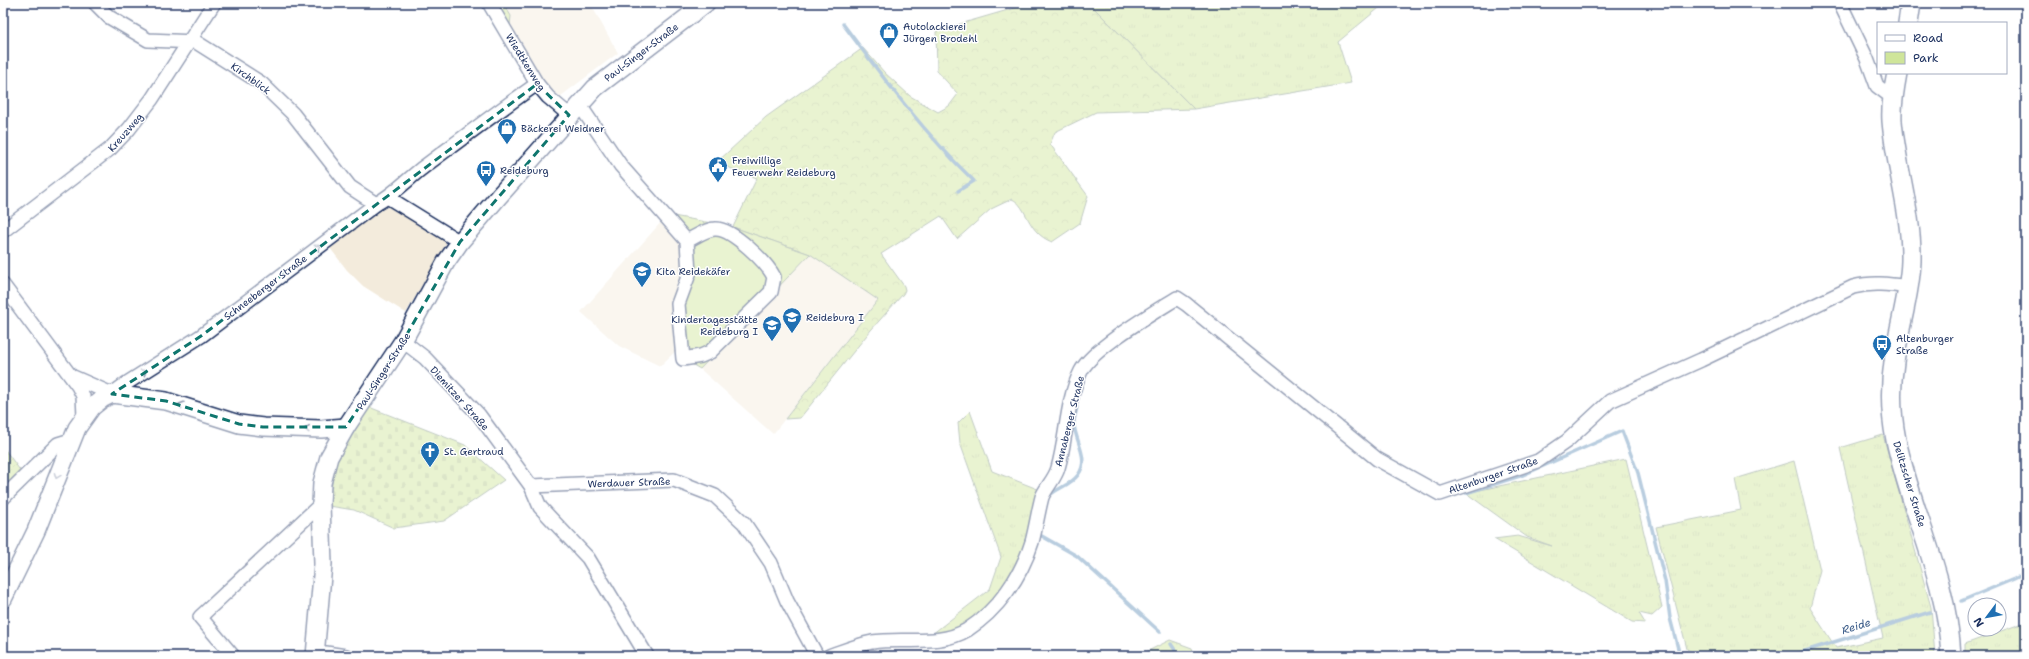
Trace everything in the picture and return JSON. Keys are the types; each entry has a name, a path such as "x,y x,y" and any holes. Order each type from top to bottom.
{"main road":[{"path":"1908,22 1911,3"},
{"name":"Delitzscher Straße","path":"1897,74 1893,98 1892,120 1909,219 1911,261 1908,287 1894,362 1891,397 1892,419 1902,462 1939,578 1946,606 1950,656"}],"street":[{"name":"Kirchblick","path":"95,3 109,17 148,40 196,42 242,71 277,98 293,114 347,183 362,196 376,204"},
{"name":"Kreuzweg","path":"3,231 110,149 129,129 152,100 214,3"},
{"name":"Wiedtkenweg","path":"489,3 537,84 548,97 574,110"},
{"name":"Paul-Singer-Straße","path":"315,656 323,564 321,504 322,483 329,457 346,427 404,341 446,262 460,242 574,110 602,82 706,3"},
{"path":"1840,3 1867,59 1877,86 1893,98"},
{"name":"Schneeberger Straße","path":"3,599 36,531 71,440 84,416 92,407 201,336 376,204 389,198 412,176 499,110 537,84"},
{"path":"574,110 687,241 689,274 678,304 683,359 701,356 710,352 771,292 774,277 765,264 727,232 713,229 687,241"},
{"path":"389,198 460,242"},
{"name":"Altenburger Straße","path":"1440,494 1538,461 1567,441 1610,401 1853,288 1867,283 1882,283 1908,287"},
{"path":"3,286 71,376 83,396 84,416"},
{"name":"Annaberger Straße","path":"829,656 872,642 950,638 967,630 995,608 1023,568 1032,541 1043,496 1058,469 1064,435 1076,386 1082,371 1091,358 1138,323 1177,298 1377,458 1440,494"},
{"name":"Diemitzer Straße","path":"404,341 424,358 479,415 531,486 540,507 588,558 647,656"},
{"path":"71,376 112,394 166,401 245,424 263,427 321,429 346,427"},
{"path":"3,498 58,444 71,440"},
{"name":"Werdauer Straße","path":"531,486 674,480 715,496 744,523 771,564 787,601 817,656"},
{"path":"233,656 200,617 321,504"},
{"path":"806,656 809,643"},
{"path":"324,656 326,653 346,656"}],"highlighted area":[{"path":"537,84 569,115 460,242 403,341 346,427 263,427 239,424 166,401 112,394 201,336"}],"shaded area":[{"path":"493,3 590,3 618,53 561,96 547,90"},
{"path":"389,207 448,240 406,313 363,286 347,270 330,248 381,209"},
{"name":"Kita Reidekäfer","path":"663,220 696,253 681,346 660,366 619,346 581,312"},
{"name":"Reideburg I","path":"810,254 878,300 773,434 700,369"}],"green space":[{"path":"495,3 503,3 511,16 510,25"},
{"path":"1032,3 1089,3 1194,109 1096,112 1055,132 1050,144 1088,196 1080,223 1052,242 1043,238 1037,232 1021,207 1012,199 991,209 957,239 941,216 881,254 904,286 905,290 903,294 871,330 800,418 785,419 878,300 810,254 733,227 757,178 716,163 766,117 863,48 884,72 910,96 938,112 949,106 958,94 937,71 936,31"},
{"path":"1089,3 1280,3 1287,8 1288,3 1385,3 1338,42 1351,83 1194,109"},
{"path":"668,215 733,227 810,254 700,369 683,359 678,304 689,274 695,248"},
{"path":"369,407 465,445 504,480 444,521 394,528 354,510 329,506 335,463"},
{"path":"970,411 992,471 1040,490 1018,567 990,606 979,616 944,634 932,634 990,589 1001,557 960,443 958,423"},
{"path":"1883,435 1931,607 1935,656 1697,656 1687,649 1656,527 1741,510 1735,479 1794,461 1820,570 1810,608 1836,648 1883,638 1840,448"},
{"path":"3,447 22,473 3,492"},
{"path":"1626,459 1662,607 1652,616 1639,613 1645,623 1632,622 1494,539 1518,536 1552,546 1527,537 1466,493"},
{"path":"2026,622 2026,656 1965,656 1965,644 1984,637 2007,637 2007,629"},
{"path":"1170,640 1192,648 1195,656 1138,656"}],"waterway":[{"path":"843,24 922,125 974,181 958,191"},
{"path":"1048,497 1075,479 1083,463 1083,457 1075,432 1074,423 1077,407"},
{"path":"1466,493 1523,475 1622,431 1638,473 1665,581 1670,618 1680,656"},
{"path":"1040,535 1077,556 1160,632"},
{"name":"Reide","path":"1961,601 2026,573"},
{"name":"Reide","path":"1789,656 1930,612"},
{"path":"1171,644 1179,656"}],"place":[{"name":"Autolackierei Jürgen Brodehl","path":"889,49"},
{"name":"Bäckerei Weidner","path":"507,145"},
{"name":"Freiwillige Feuerwehr Reideburg","path":"718,183"},
{"name":"Reideburg","path":"486,187"},
{"name":"Kita Reidekäfer","path":"642,288"},
{"name":"Reideburg I","path":"792,334"},
{"name":"Kindertagesstätte Reideburg I","path":"772,342"},
{"name":"Altenburger Straße","path":"1882,361"},
{"name":"St. Gertraud","path":"430,468"}]}
